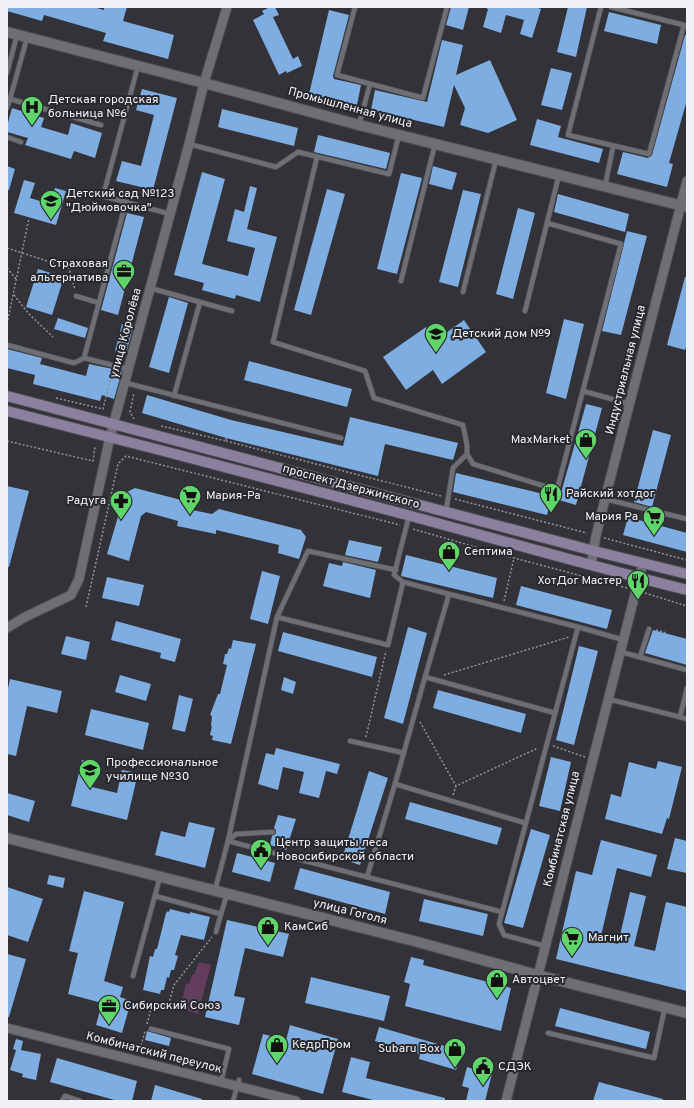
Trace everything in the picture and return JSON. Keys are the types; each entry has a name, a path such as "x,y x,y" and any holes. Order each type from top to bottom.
{"main road":[{"name":"проспект Дзержинского","path":"7,396 594,551 687,574"},
{"name":"проспект Дзержинского","path":"7,411 409,516 639,579 687,590"}],"street":[{"name":"улица Королёва","path":"7,628 25,617 71,595 79,579 110,437 126,383 204,83 227,7"},
{"name":"Промышленная улица","path":"12,34 204,83 359,125 684,206"},
{"name":"Индустриальная улица","path":"591,565 605,499 684,206 687,181"},
{"name":"Комбинатская улица","path":"506,1101 643,563"},
{"name":"улица Гоголя","path":"7,838 407,939 537,975 687,1013"},
{"name":"Комбинатский переулок","path":"7,1028 221,1082 238,1083 296,1101"}],"lane":[{"path":"355,7 336,75 424,98 446,7"},
{"path":"601,7 568,135 613,147 649,154 684,25 611,7"},
{"path":"7,73 12,34"},
{"path":"7,108 27,38"},
{"path":"138,66 103,196 170,214"},
{"path":"359,125 370,84"},
{"path":"10,99 101,124"},
{"path":"189,144 276,167 298,152 389,174 399,135"},
{"path":"7,137 21,142"},
{"path":"401,281 435,144"},
{"path":"605,186 613,147"},
{"path":"318,157 273,342 365,371 374,398 463,424 467,454 473,464 557,490 621,244 547,223"},
{"path":"463,292 497,159"},
{"path":"525,311 559,174"},
{"path":"84,358 126,202"},
{"path":"150,288 232,311"},
{"path":"76,296 99,303"},
{"path":"174,396 200,302"},
{"path":"7,345 74,363 84,358 129,369"},
{"path":"126,383 341,438"},
{"path":"583,391 630,404"},
{"path":"446,512 453,468 467,454"},
{"path":"605,499 687,519"},
{"path":"409,516 394,575 403,582 624,640"},
{"path":"214,890 228,841 277,617 308,551 396,570"},
{"path":"277,617 388,645 403,582"},
{"path":"367,877 449,594"},
{"path":"545,946 504,935 499,924 578,627"},
{"path":"640,657 649,629"},
{"path":"621,652 687,670"},
{"path":"425,677 555,713"},
{"path":"680,717 687,688"},
{"path":"608,699 687,719"},
{"path":"350,741 404,753"},
{"path":"395,784 525,823"},
{"path":"228,841 236,834 273,832"},
{"path":"228,841 502,912"},
{"path":"133,976 160,877"},
{"path":"216,932 226,894"},
{"path":"155,896 221,914"},
{"path":"548,1033 654,1058 665,1007"},
{"path":"151,1029 229,1048 221,1082"},
{"path":"233,1101 238,1083"},
{"path":"62,1101 65,1096 80,1101"}],"path":[{"path":"7,324 29,218"},
{"path":"7,248 69,268 76,296"},
{"path":"7,268 17,280"},
{"path":"14,294 29,314 54,337"},
{"path":"104,409 114,365"},
{"path":"134,420 130,412 136,386"},
{"path":"157,425 226,441 687,560"},
{"path":"7,441 93,461 95,448"},
{"path":"86,606 118,464 126,456 406,526 514,558 687,606"},
{"path":"503,608 514,558"},
{"path":"433,679 576,636"},
{"path":"364,744 388,645"},
{"path":"415,713 456,786"},
{"path":"451,801 456,786 546,744 593,759"},
{"path":"147,1024 153,1002 168,1006 174,985 216,932"},
{"path":"136,1060 145,1031"}],"shaded area":[{"path":"199,962 211,965 198,1014 175,1007 177,1000 182,1001 186,983 189,984"}],"building":[{"path":"7,7 93,7 104,10 104,7 127,7 123,21 174,35 168,59 103,41 106,33 44,15 42,21 7,11"},
{"path":"270,7 275,7 279,15 273,17 293,59 298,56 302,66 279,75 253,20 264,14 262,11"},
{"path":"451,7 469,7 463,30 446,25"},
{"path":"487,7 535,7 541,9 532,38 520,34 524,20 506,15 501,33 483,27 488,9"},
{"path":"568,7 587,7 576,57 557,52"},
{"path":"329,10 349,15 333,76 334,79 361,85 357,105 309,94"},
{"path":"609,12 661,25 657,44 604,31"},
{"path":"685,35 687,35 687,100 669,163 673,164 667,187 617,174 623,152 648,158 652,155"},
{"path":"442,40 463,45 456,75 490,60 517,120 488,133 460,125 465,108 454,85 444,127 371,110 375,90 427,102"},
{"path":"551,68 572,73 562,110 541,105"},
{"path":"142,89 177,98 153,190 116,181 122,161 141,166 154,115 136,110"},
{"path":"12,108 44,118 41,127 68,135 71,123 102,133 95,158 74,151 71,159 25,145 28,138 7,132 7,126"},
{"path":"222,109 298,128 294,146 218,127"},
{"path":"537,119 561,126 558,137 603,149 599,163 530,145"},
{"path":"318,135 390,153 386,169 314,152"},
{"path":"7,166 15,169 9,190 7,190"},
{"path":"433,166 457,173 452,190 429,184"},
{"path":"202,172 225,179 202,264 248,276 255,248 227,241 235,209 244,212 250,186 257,188 247,229 277,237 260,302 236,295 235,299 202,290 204,283 174,275"},
{"path":"401,173 422,178 397,274 377,269"},
{"name":"Детский сад №123 \"Дюймовочка\"","path":"24,180 35,183 30,198 50,204 55,188 66,191 56,225 14,213"},
{"path":"327,189 345,194 311,315 294,310"},
{"path":"463,190 481,194 458,287 439,282"},
{"path":"558,194 629,214 625,232 554,212"},
{"path":"518,208 535,213 513,299 496,294"},
{"path":"127,213 144,217 118,315 101,310"},
{"path":"627,231 647,236 621,335 602,331"},
{"path":"38,269 64,277 52,315 26,307"},
{"path":"685,277 687,277 687,343 685,350 667,345"},
{"path":"169,297 188,303 169,373 149,367"},
{"path":"58,318 88,328 85,338 54,329"},
{"path":"564,319 584,324 566,399 546,393"},
{"path":"464,320 486,352 442,384 433,370 406,390 383,357 426,327 436,340"},
{"path":"122,324 133,327 126,354 115,351"},
{"path":"7,349 42,358 40,364 86,376 89,364 122,371 114,399 102,395 100,401 33,384 35,375 7,368"},
{"path":"249,361 352,389 347,407 244,380"},
{"path":"147,395 231,420 343,446 350,417 458,443 453,460 385,444 378,476 226,438 142,413"},
{"path":"586,404 602,408 576,505 559,500"},
{"path":"653,430 671,435 652,507 634,502"},
{"path":"456,473 552,496 547,515 453,492"},
{"path":"7,486 29,491 9,567 7,567"},
{"path":"135,488 185,501 192,510 212,514 219,509 301,530 306,537 299,559 278,553 279,545 216,530 216,534 177,526 178,521 146,512 141,516 129,561 107,554 125,493"},
{"path":"628,517 687,533 687,552 623,535"},
{"path":"349,540 382,547 378,562 345,555"},
{"path":"406,555 497,578 493,598 401,576"},
{"path":"343,562 376,570 370,598 323,586 329,563 342,566"},
{"path":"262,571 280,576 268,624 250,619"},
{"path":"107,577 144,585 139,606 102,598"},
{"path":"521,586 612,610 607,629 516,605"},
{"path":"116,621 181,639 175,662 160,658 161,653 111,640"},
{"path":"408,627 427,633 403,724 384,718"},
{"path":"653,630 687,639 687,665 645,653"},
{"path":"283,632 377,657 372,677 278,651"},
{"path":"66,636 90,642 86,660 61,654"},
{"path":"233,640 256,644 231,744 212,740 213,736 210,735 212,716 210,715 218,694 220,694 227,665 223,664 225,654 227,654 229,648 231,649"},
{"path":"579,646 598,651 574,745 556,740"},
{"path":"120,675 151,684 146,701 115,692"},
{"path":"284,677 296,682 293,694 281,690"},
{"path":"10,679 62,691 57,713 27,706 16,756 7,754 7,693"},
{"path":"438,690 526,714 521,733 433,708"},
{"path":"179,695 193,699 185,732 172,729"},
{"path":"91,709 149,723 143,750 85,735"},
{"path":"276,748 340,764 337,774 326,771 319,798 299,793 304,772 283,767 278,790 258,784 266,753 274,755"},
{"path":"551,757 571,762 560,811 539,806"},
{"name":"Профессиональное училище №30","path":"82,760 98,764 92,787 117,793 122,770 138,773 127,820 71,806"},
{"path":"658,761 682,767 669,819 667,818 662,834 605,819 611,794 621,797 629,762 656,769"},
{"path":"369,771 388,778 360,865 342,859"},
{"path":"7,793 35,801 29,822 7,815"},
{"path":"410,802 502,828 497,845 405,819"},
{"path":"278,815 296,819 286,850 270,845 272,836 276,833 274,828"},
{"path":"189,822 215,828 205,868 155,855 161,831 185,837"},
{"path":"531,829 550,835 523,928 504,923"},
{"path":"675,838 687,841 687,873 667,869"},
{"path":"601,840 657,855 651,877 617,868 600,940 618,944 630,892 646,896 634,946 655,951 666,902 687,907 687,991 556,959 576,871 592,875"},
{"path":"237,853 275,863 270,882 232,872"},
{"path":"300,868 390,892 385,914 294,889"},
{"path":"49,875 65,878 63,888 47,884"},
{"path":"7,887 43,899 28,942 7,935"},
{"path":"84,891 124,902 104,981 123,987 120,997 131,1001 122,1033 96,1025 102,1003 68,994 78,953 69,951"},
{"path":"424,899 488,914 483,936 419,921"},
{"path":"170,909 210,917 204,940 181,935 175,955 178,956 174,970 171,970 169,978 167,977 164,990 161,990 160,994 143,990 150,956 153,957 155,949 157,949 166,913 168,911 169,912"},
{"path":"227,920 289,934 283,957 245,948 234,996 245,998 239,1025 205,1017"},
{"path":"7,954 26,959 9,1017 7,1017"},
{"path":"411,957 424,960 423,965 511,988 501,1031 405,1006 410,984 404,982"},
{"path":"311,977 390,996 384,1021 305,1003"},
{"path":"560,1008 650,1032 646,1049 555,1026"},
{"path":"290,1025 338,1039 323,1094 252,1074 263,1034 286,1040"},
{"path":"379,1027 462,1051 456,1070 419,1059 420,1054 375,1041"},
{"path":"147,1031 171,1038 169,1046 145,1040"},
{"path":"16,1039 23,1041 21,1050 41,1054 36,1080 22,1077 23,1074 10,1070 16,1050 13,1049"},
{"path":"351,1057 370,1062 366,1078 445,1098 445,1101 377,1101 342,1092"},
{"path":"57,1058 137,1081 132,1101 118,1101 50,1082"},
{"path":"467,1067 492,1074 485,1101 466,1101 469,1088 462,1086"},
{"path":"599,1082 663,1099 663,1101 593,1101"},
{"path":"155,1085 202,1099 202,1101 151,1101"}],"place":[{"name":"Детская городская больница №6","path":"32,126"},
{"name":"Детский сад №123 \"Дюймовочка\"","path":"51,220"},
{"name":"Страховая альтернатива","path":"124,290"},
{"name":"Детский дом №9","path":"436,354"},
{"name":"MaxMarket","path":"586,460"},
{"name":"Райский хотдог","path":"551,514"},
{"name":"Мария-Ра","path":"190,516"},
{"name":"Радуга","path":"121,520"},
{"name":"Мария Ра","path":"654,536"},
{"name":"Септима","path":"449,572"},
{"name":"ХотДог Мастер","path":"638,600"},
{"name":"Профессиональное училище №30","path":"90,790"},
{"name":"Центр защиты леса Новосибирской области","path":"261,870"},
{"name":"КамСиб","path":"268,946"},
{"name":"Магнит","path":"572,958"},
{"name":"Автоцвет","path":"497,1000"},
{"name":"Сибирский Союз","path":"109,1026"},
{"name":"КедрПром","path":"277,1064"},
{"name":"Subaru Box","path":"455,1068"},
{"name":"СДЭК","path":"483,1086"}]}
